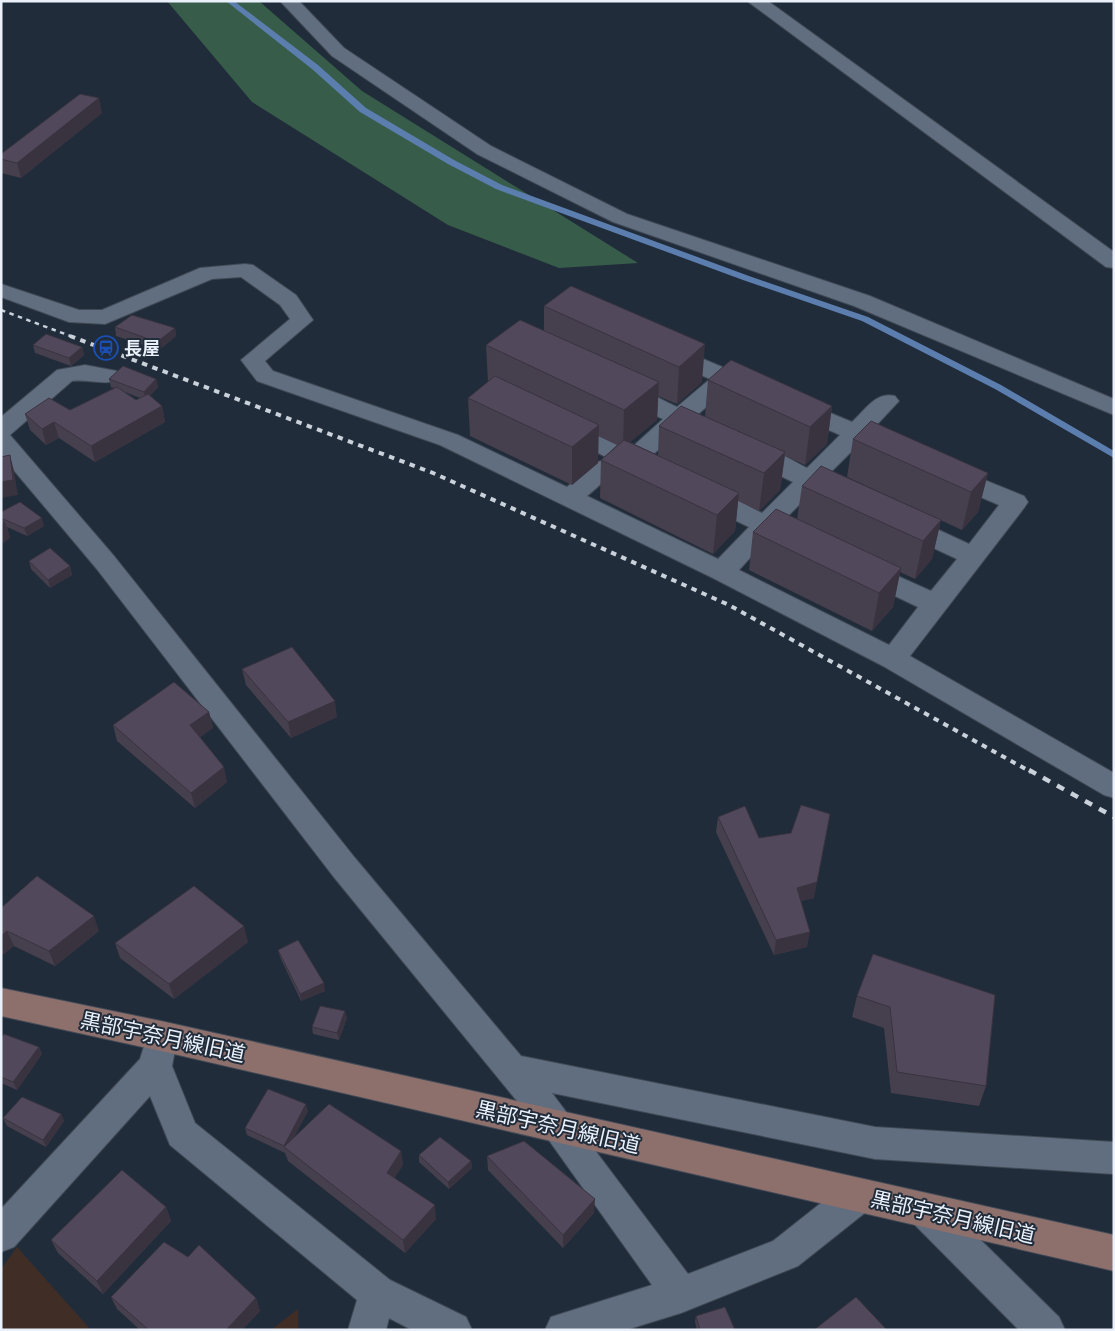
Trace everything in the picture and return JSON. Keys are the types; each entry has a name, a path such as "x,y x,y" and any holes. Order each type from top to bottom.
{"street":[{"path":"289,1 338,52 484,150 620,218 862,301 1114,408"},
{"path":"756,1 1114,262"},
{"path":"1,290 77,317 105,317 208,273 245,270 288,300 302,320 252,360 265,376 448,440 722,572 893,659 1114,787"},
{"path":"653,346 1016,502 893,659"},
{"path":"1,430 65,375 86,372 109,376"},
{"path":"569,498 606,468 632,460 726,377"},
{"path":"603,382 972,556"},
{"path":"722,572 765,525 887,402"},
{"path":"545,418 819,550"},
{"path":"448,440 471,422"},
{"path":"1,439 106,562 344,867 560,1128 681,1295"},
{"path":"846,562 935,604"},
{"name":"黒部宇奈月線旧道","path":"1,1002 158,1051 560,1128 1114,1253"},
{"path":"1,1235 158,1051"},
{"path":"158,1051 182,1134 377,1293 453,1330"},
{"path":"510,1069 875,1143 1114,1158"},
{"path":"564,1330 681,1295 784,1254 858,1196"},
{"path":"927,1212 1046,1330"},
{"path":"367,1330 377,1293"}],"shaded area":[{"path":"17,1247 91,1330 1,1330 1,1269"},
{"path":"298,1309 298,1330 271,1330"}],"green space":[{"path":"167,1 259,1 362,91 638,263 559,268 448,225 252,102"}],"building":[{"path":"80,94 99,98 17,163 1,159 1,154"},
{"path":"571,286 705,344 679,367 544,306"},
{"path":"132,315 175,328 157,342 115,327"},
{"path":"520,320 659,382 624,410 486,345"},
{"path":"46,334 82,347 69,358 33,345"},
{"path":"731,360 832,406 810,427 708,380"},
{"path":"123,366 156,379 144,392 109,379"},
{"path":"495,376 599,425 572,447 468,398"},
{"path":"117,387 136,400 148,394 162,406 91,446 54,422 42,429 25,414 49,398 70,410"},
{"path":"681,406 785,452 764,473 659,426"},
{"path":"871,421 988,473 971,492 853,439"},
{"path":"624,440 739,493 717,515 601,460"},
{"path":"10,455 13,480 1,482 1,457"},
{"path":"821,466 941,520 923,541 802,486"},
{"path":"20,502 42,518 24,528 1,518 1,512"},
{"path":"776,509 901,568 879,593 753,532"},
{"path":"50,548 70,566 48,580 29,561"},
{"path":"292,647 335,701 288,722 242,669"},
{"path":"174,682 209,712 190,725 224,767 191,793 113,725"},
{"path":"801,805 830,814 817,882 797,888 810,932 776,940 718,817 745,806 759,838 791,833"},
{"path":"37,876 94,916 49,951 7,931 1,936 1,908"},
{"path":"194,886 244,926 169,984 115,943"},
{"path":"298,940 324,983 300,994 278,950"},
{"path":"873,954 995,995 986,1086 897,1072 890,1007 857,996"},
{"path":"320,1006 345,1011 337,1033 312,1027"},
{"path":"4,1034 39,1047 13,1082 1,1077 1,1038"},
{"path":"268,1089 306,1104 284,1146 245,1128"},
{"path":"22,1097 61,1114 43,1140 3,1118"},
{"path":"329,1104 401,1151 387,1173 435,1205 403,1240 284,1147"},
{"path":"440,1137 471,1161 448,1182 419,1155"},
{"path":"524,1141 595,1199 563,1235 487,1156"},
{"path":"122,1170 166,1207 97,1281 51,1240"},
{"path":"164,1242 188,1257 199,1245 256,1298 226,1330 149,1330 111,1297"},
{"path":"856,1297 887,1330 814,1330"},
{"path":"725,1307 735,1330 700,1330 696,1316"}],"waterway":[{"path":"229,1 315,67 363,110 451,162 499,187 746,278 865,319 998,387 1114,455"}],"railway":[{"path":"1,310 73,337"},
{"path":"70,336 433,473 729,605 1031,772"},
{"path":"1029,770 1114,817"}],"place":[{"name":"長屋","path":"106,348"}]}
